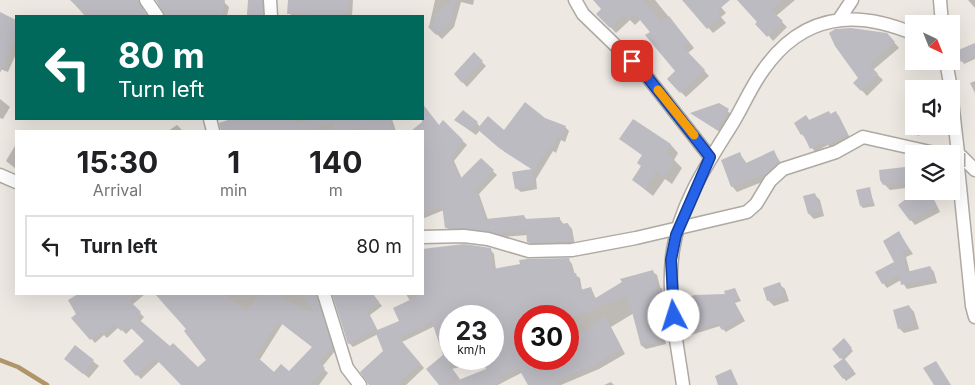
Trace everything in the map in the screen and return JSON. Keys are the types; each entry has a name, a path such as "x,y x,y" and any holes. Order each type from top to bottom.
{"street":[{"path":"146,0 156,15"},
{"path":"270,0 271,15"},
{"path":"575,0 584,14 645,74 710,157"},
{"path":"840,18 852,0"},
{"path":"940,0 941,15"},
{"path":"683,385 672,298 671,260 677,228 710,157 735,120 763,70 785,43 807,29 840,18 872,21 905,31"},
{"path":"424,237 464,236 488,239 529,252 590,247 747,212 756,204 770,181 783,169 836,152 863,137 905,146"},
{"path":"960,155 975,170"},
{"path":"0,175 15,182"},
{"path":"960,187 972,306 975,317"},
{"path":"324,295 347,368 360,385"}],"building":[{"path":"70,0 138,0 146,15 86,15"},
{"path":"156,0 225,0 222,15 164,15"},
{"path":"248,0 262,0 263,15 247,15"},
{"path":"288,0 349,0 348,13 344,15 287,14"},
{"path":"452,0 456,0 450,22 436,35 428,27 435,20 433,17"},
{"path":"593,0 643,0 661,22 669,16 689,42 683,47 705,70 680,93 667,79 675,71 645,35 650,32 635,14 628,20 624,15 610,28 596,14 601,9"},
{"path":"682,0 730,0 717,11 721,17 707,29"},
{"path":"737,0 783,0 771,10 783,21 767,37 755,24 757,22"},
{"path":"0,12 15,20 15,40 0,73"},
{"path":"851,28 887,33 895,42 869,64 878,74 861,91 853,83 858,78 835,46 829,33 835,29"},
{"path":"975,43 975,56 961,62 960,49"},
{"path":"474,52 483,61 462,83 454,74"},
{"path":"525,102 545,118 566,126 561,138 557,137 552,149 548,148 532,174 534,185 515,189 512,172 532,169 499,148 477,129 488,116 504,130"},
{"path":"719,103 729,109 717,130 690,113"},
{"path":"424,106 439,125 443,120 463,140 451,157 460,179 481,158 494,170 475,189 486,219 524,215 525,219 560,217 560,224 568,223 572,241 530,243 527,242 526,230 498,234 465,228 445,228 442,205 424,213 424,130 412,130 424,120"},
{"path":"463,110 478,122 471,131 454,120"},
{"path":"829,111 830,114 836,111 847,135 826,145 825,142 810,149 803,134 801,135 794,123 806,115 809,120"},
{"path":"633,119 671,144 666,153 675,160 664,177 656,172 645,189 632,180 641,166 637,163 642,155 619,139"},
{"path":"228,120 294,120 296,124 306,120 389,120 394,130 365,130 363,126 351,130 335,130 332,122 310,130 221,130 219,123"},
{"path":"774,150 779,162 767,173 731,187 721,160 740,152 744,164"},
{"path":"905,167 905,183 883,185 880,180 879,170"},
{"path":"870,187 873,203 860,206 856,190"},
{"path":"815,193 820,211 808,214 803,196"},
{"path":"905,200 934,200 937,207 910,221 898,205"},
{"path":"899,231 909,249 902,253 907,272 930,266 934,278 901,285 899,275 882,284 875,272 894,262 883,241"},
{"path":"464,244 491,248 493,269 520,264 519,260 569,258 572,274 576,273 580,290 591,287 594,299 622,282 620,279 653,270 658,289 662,288 663,294 664,303 654,305 663,341 641,346 631,308 625,296 579,315 579,305 514,305 514,370 516,370 498,377 500,382 492,385 446,385 484,370 504,370 504,305 439,305 439,343 432,322 399,338 420,363 397,385 369,385 360,372 383,351 375,331 399,321 393,308 420,295 424,295 424,249"},
{"path":"780,282 784,295 767,301 763,288"},
{"path":"735,288 739,298 733,300 742,317 722,330 717,323 686,333 680,299 695,295 725,294 724,291"},
{"path":"76,295 136,295 129,300 141,312 136,317 170,346 173,343 198,367 206,360 184,331 186,329 156,295 226,295 246,312 258,295 263,299 265,295 276,295 316,314 300,295 316,295 332,346 319,362 325,368 309,385 181,385 155,358 136,376 123,361 144,341 128,325 121,331 114,324 103,335 100,332 90,340 71,318 76,314 68,300","holes":["278,321 312,347 289,371 281,364 274,372 256,356"]},
{"path":"332,295 374,295 379,302 367,311 376,329 348,344"},
{"path":"909,305 914,324 898,329 893,310"},
{"path":"605,316 622,349 594,365 557,380 560,385 528,385 520,370 579,370 579,335"},
{"path":"844,338 852,348 840,359 832,349"},
{"path":"75,345 94,360 83,374 64,359"},
{"path":"439,358 439,370 453,370 457,375 444,385 439,385 426,369"},
{"path":"844,358 854,371 843,379 833,366"},
{"path":"936,361 951,385 934,385 923,368"},
{"path":"731,369 738,385 718,385 715,376"}],"waterway":[{"path":"0,360 18,367 47,385"}],"slow traffic":[{"path":"658,90 694,135"}],"route":[{"path":"632,61 645,74 710,157 677,228 671,260 674,316"}]}
